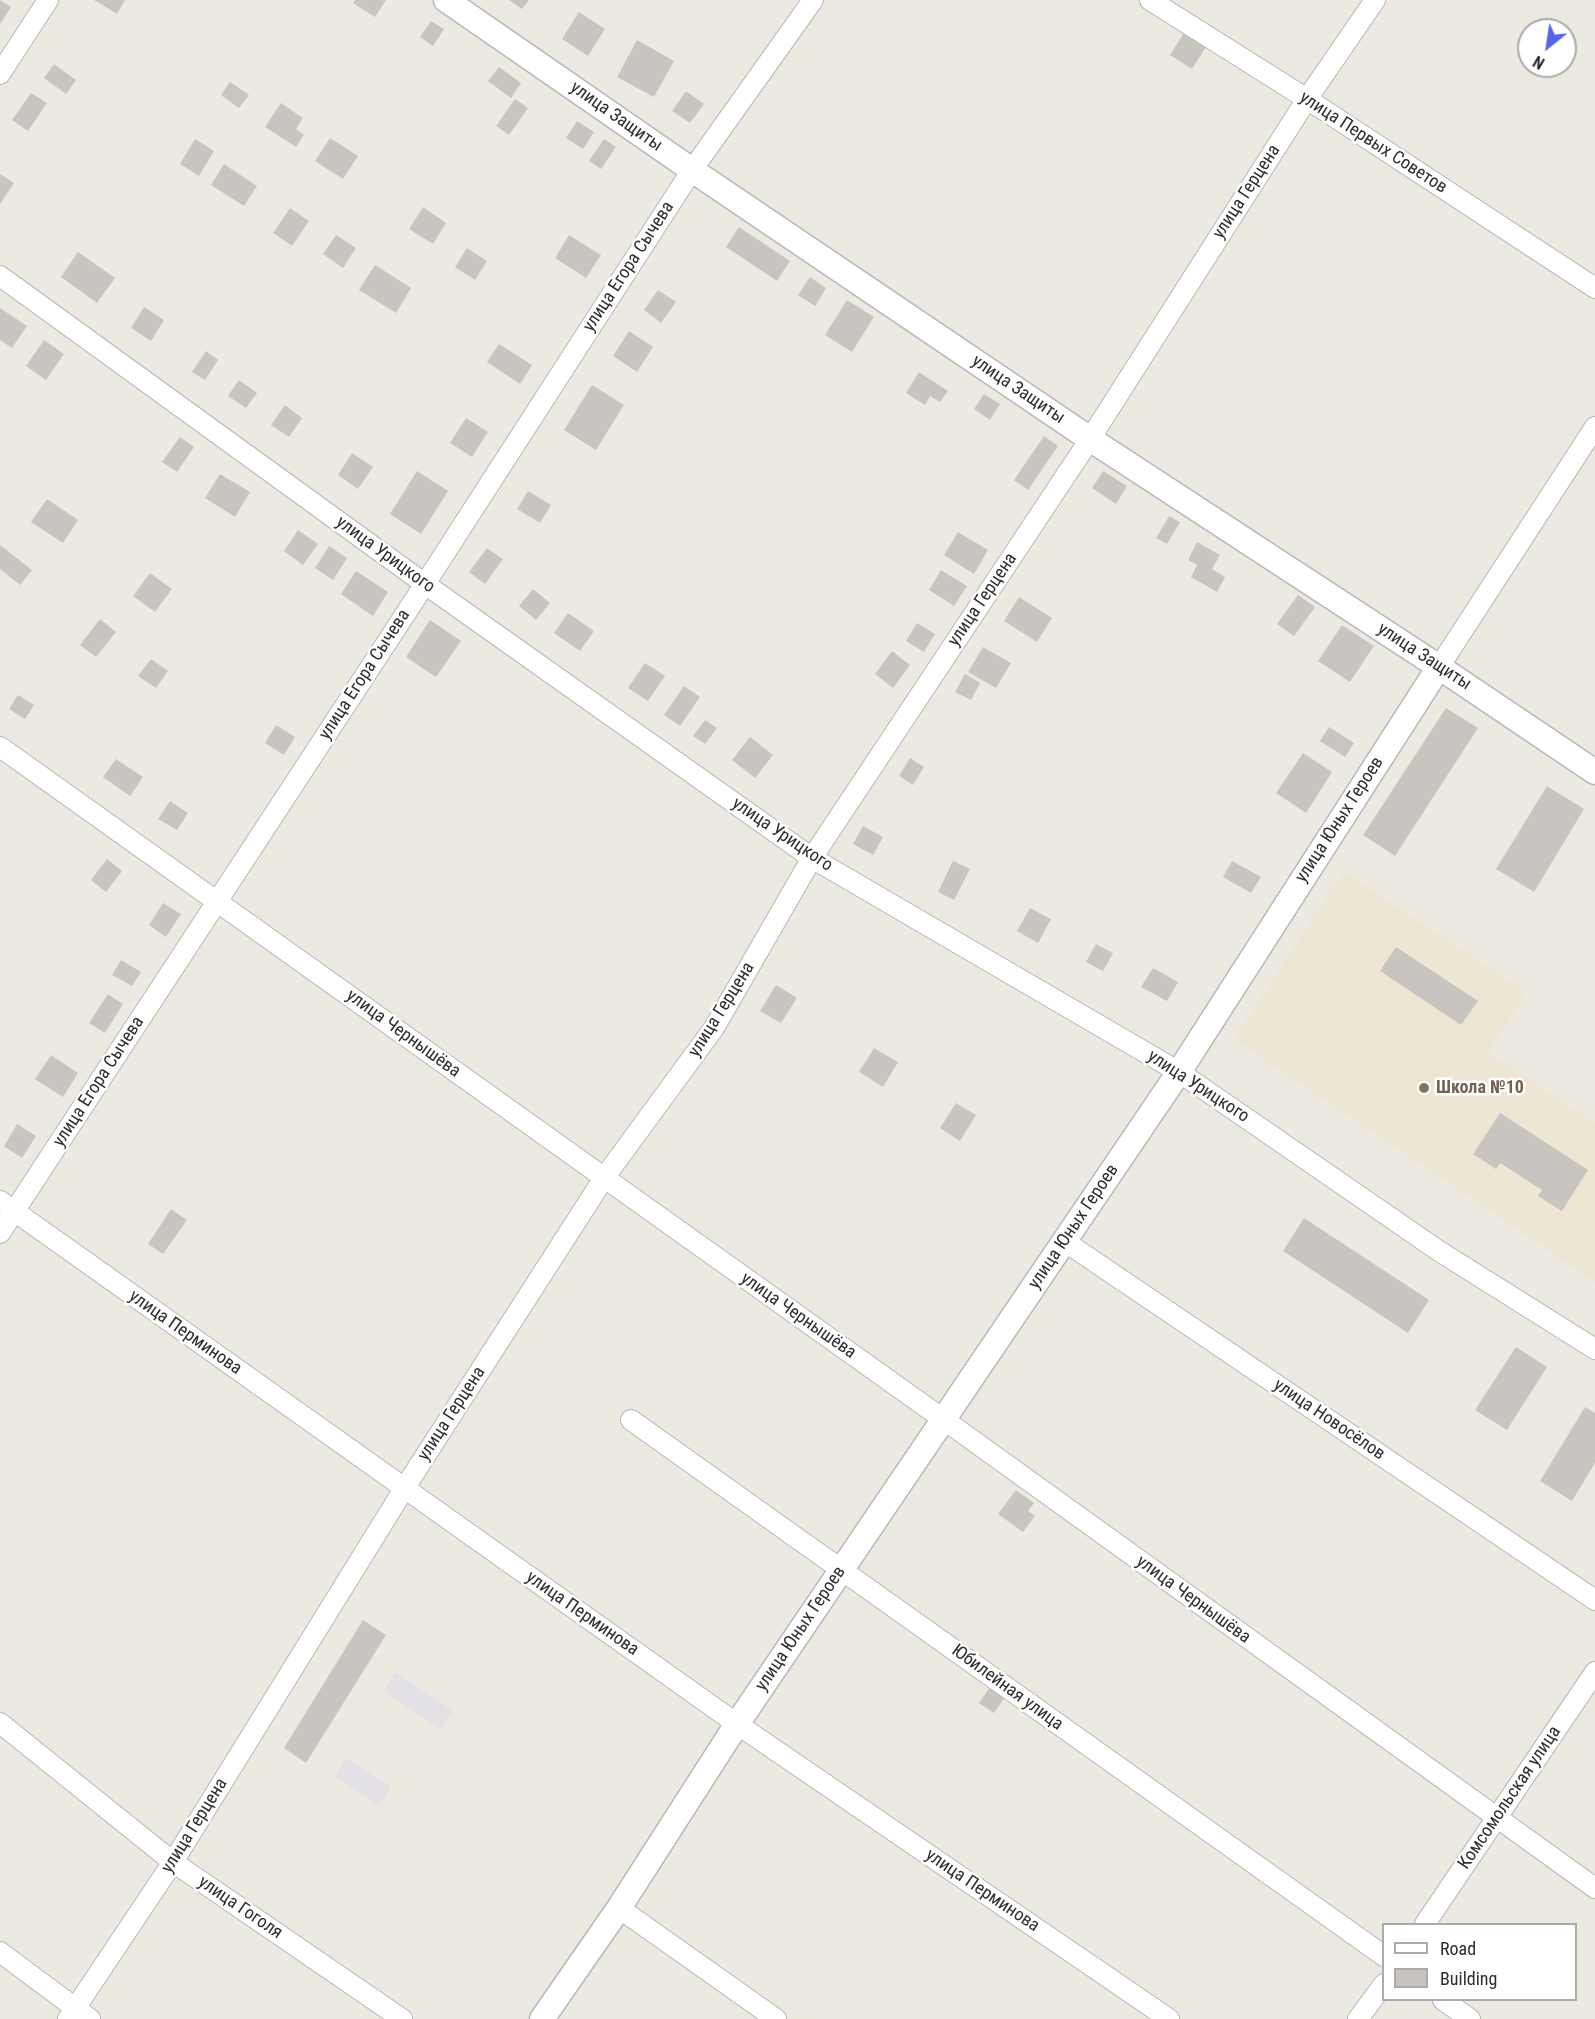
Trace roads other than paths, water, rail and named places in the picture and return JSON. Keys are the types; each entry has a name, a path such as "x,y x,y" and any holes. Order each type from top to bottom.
{"street":[{"path":"0,74 48,0"},
{"name":"улица Защиты","path":"446,0 692,170 1090,439 1595,772"},
{"name":"улица Егора Сычева","path":"0,1233 7,1207 217,900 425,584 692,170 813,0"},
{"name":"улица Первых Советов","path":"1150,0 1307,99 1595,288"},
{"name":"улица Герцена","path":"78,2015 404,1489 604,1178 714,1028 812,858 1090,439 1307,99 1375,0"},
{"name":"улица Урицкого","path":"0,276 425,584 812,858 1179,1072 1439,1251 1595,1349"},
{"name":"улица Юных Героев","path":"542,2019 619,1908 737,1724 1179,1072 1595,427"},
{"name":"улица Чернышёва","path":"0,747 943,1419 1595,1888"},
{"name":"улица Перминова","path":"7,1207 737,1724 1170,2019"},
{"name":"улица Новосёлов","path":"1064,1241 1595,1600"},
{"name":"Юбилейная улица","path":"631,1420 1382,1955"},
{"name":"Комсомольская улица","path":"1426,1923 1595,1672"},
{"name":"улица Гоголя","path":"0,1723 173,1862 402,2019"},
{"path":"619,1908 776,2019"},
{"path":"0,1952 78,2015"},
{"path":"1358,2019 1382,1985"},
{"path":"1444,2001 1470,2019"}],"place":[{"name":"Школа №10","path":"1424,1088"}]}
